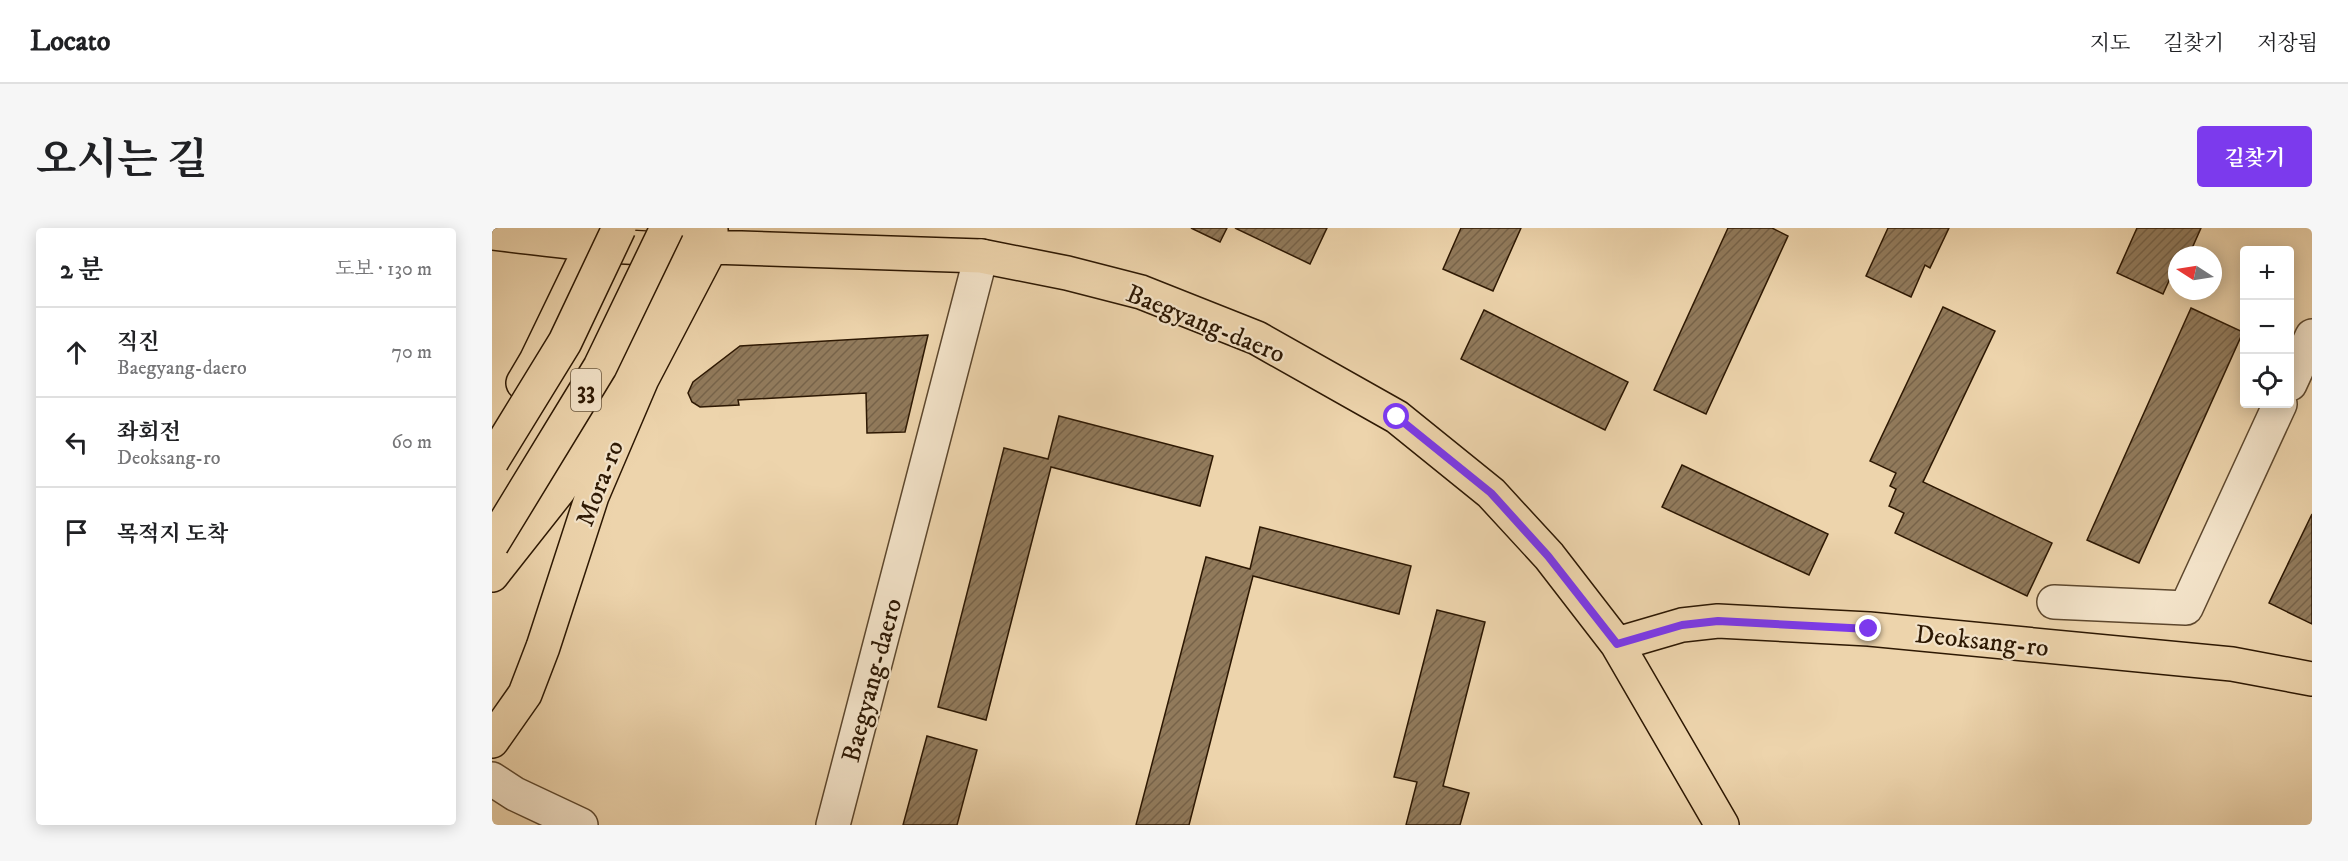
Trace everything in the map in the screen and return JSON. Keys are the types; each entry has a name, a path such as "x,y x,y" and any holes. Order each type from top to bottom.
{"main road":[{"name":"Baegyang-daero","path":"492,233 796,239 981,256 1067,273 1141,292 1257,338 1397,417 1491,493 1548,556 1617,644 1722,825"},
{"path":"492,436 536,361 602,234"},
{"name":"33","path":"492,461 565,342 602,234"},
{"name":"Mora-ro","path":"492,544 600,367 690,236"},
{"name":"Mora-ro","path":"492,575 559,490 615,393 690,236"},
{"name":"Mora-ro","path":"492,741 525,694 543,647 592,496 642,380 690,236"},
{"name":"Deoksang-ro","path":"1617,644 1682,625 1718,621 1869,629 2232,664 2312,679"}],"street":[{"name":"Baegyang-daero","path":"833,825 981,256"},
{"path":"2294,374 2312,336"},
{"name":"Deoksang-ro","path":"2054,602 2186,608 2278,408"},
{"path":"492,779 514,794 581,825"}],"building":[{"path":"1191,228 1227,228 1220,242"},
{"path":"1235,228 1327,228 1310,264"},
{"path":"1461,228 1521,228 1493,291 1443,269"},
{"path":"1728,228 1772,228 1788,236 1706,414 1654,390"},
{"path":"1888,228 1949,228 1930,268 1925,265 1911,297 1866,276"},
{"path":"2137,228 2201,228 2193,246 2168,246 2168,283 2163,294 2117,273"},
{"path":"1943,307 1995,331 1923,482 2052,543 2027,596 1895,533 1904,513 1889,506 1896,489 1890,486 1896,473 1870,461"},
{"path":"2191,308 2240,331 2240,339 2139,563 2087,540"},
{"path":"1484,310 1628,382 1605,430 1461,359"},
{"path":"928,335 905,432 867,433 866,393 738,400 739,405 700,407 692,402 688,393 693,382 740,346"},
{"path":"1059,416 1213,456 1200,506 1051,467 986,720 938,707 1004,448 1048,459"},
{"path":"1682,465 1828,534 1809,575 1662,507"},
{"path":"2312,514 2312,624 2269,603"},
{"path":"1260,527 1411,566 1399,614 1253,576 1189,825 1136,825 1206,557 1250,569"},
{"path":"1437,610 1485,622 1443,786 1469,793 1460,825 1406,825 1417,782 1394,777"},
{"path":"927,736 977,750 957,825 903,825"}],"route":[{"path":"1397,417 1491,493 1548,556 1617,644 1682,625 1718,621 1869,629"}]}
